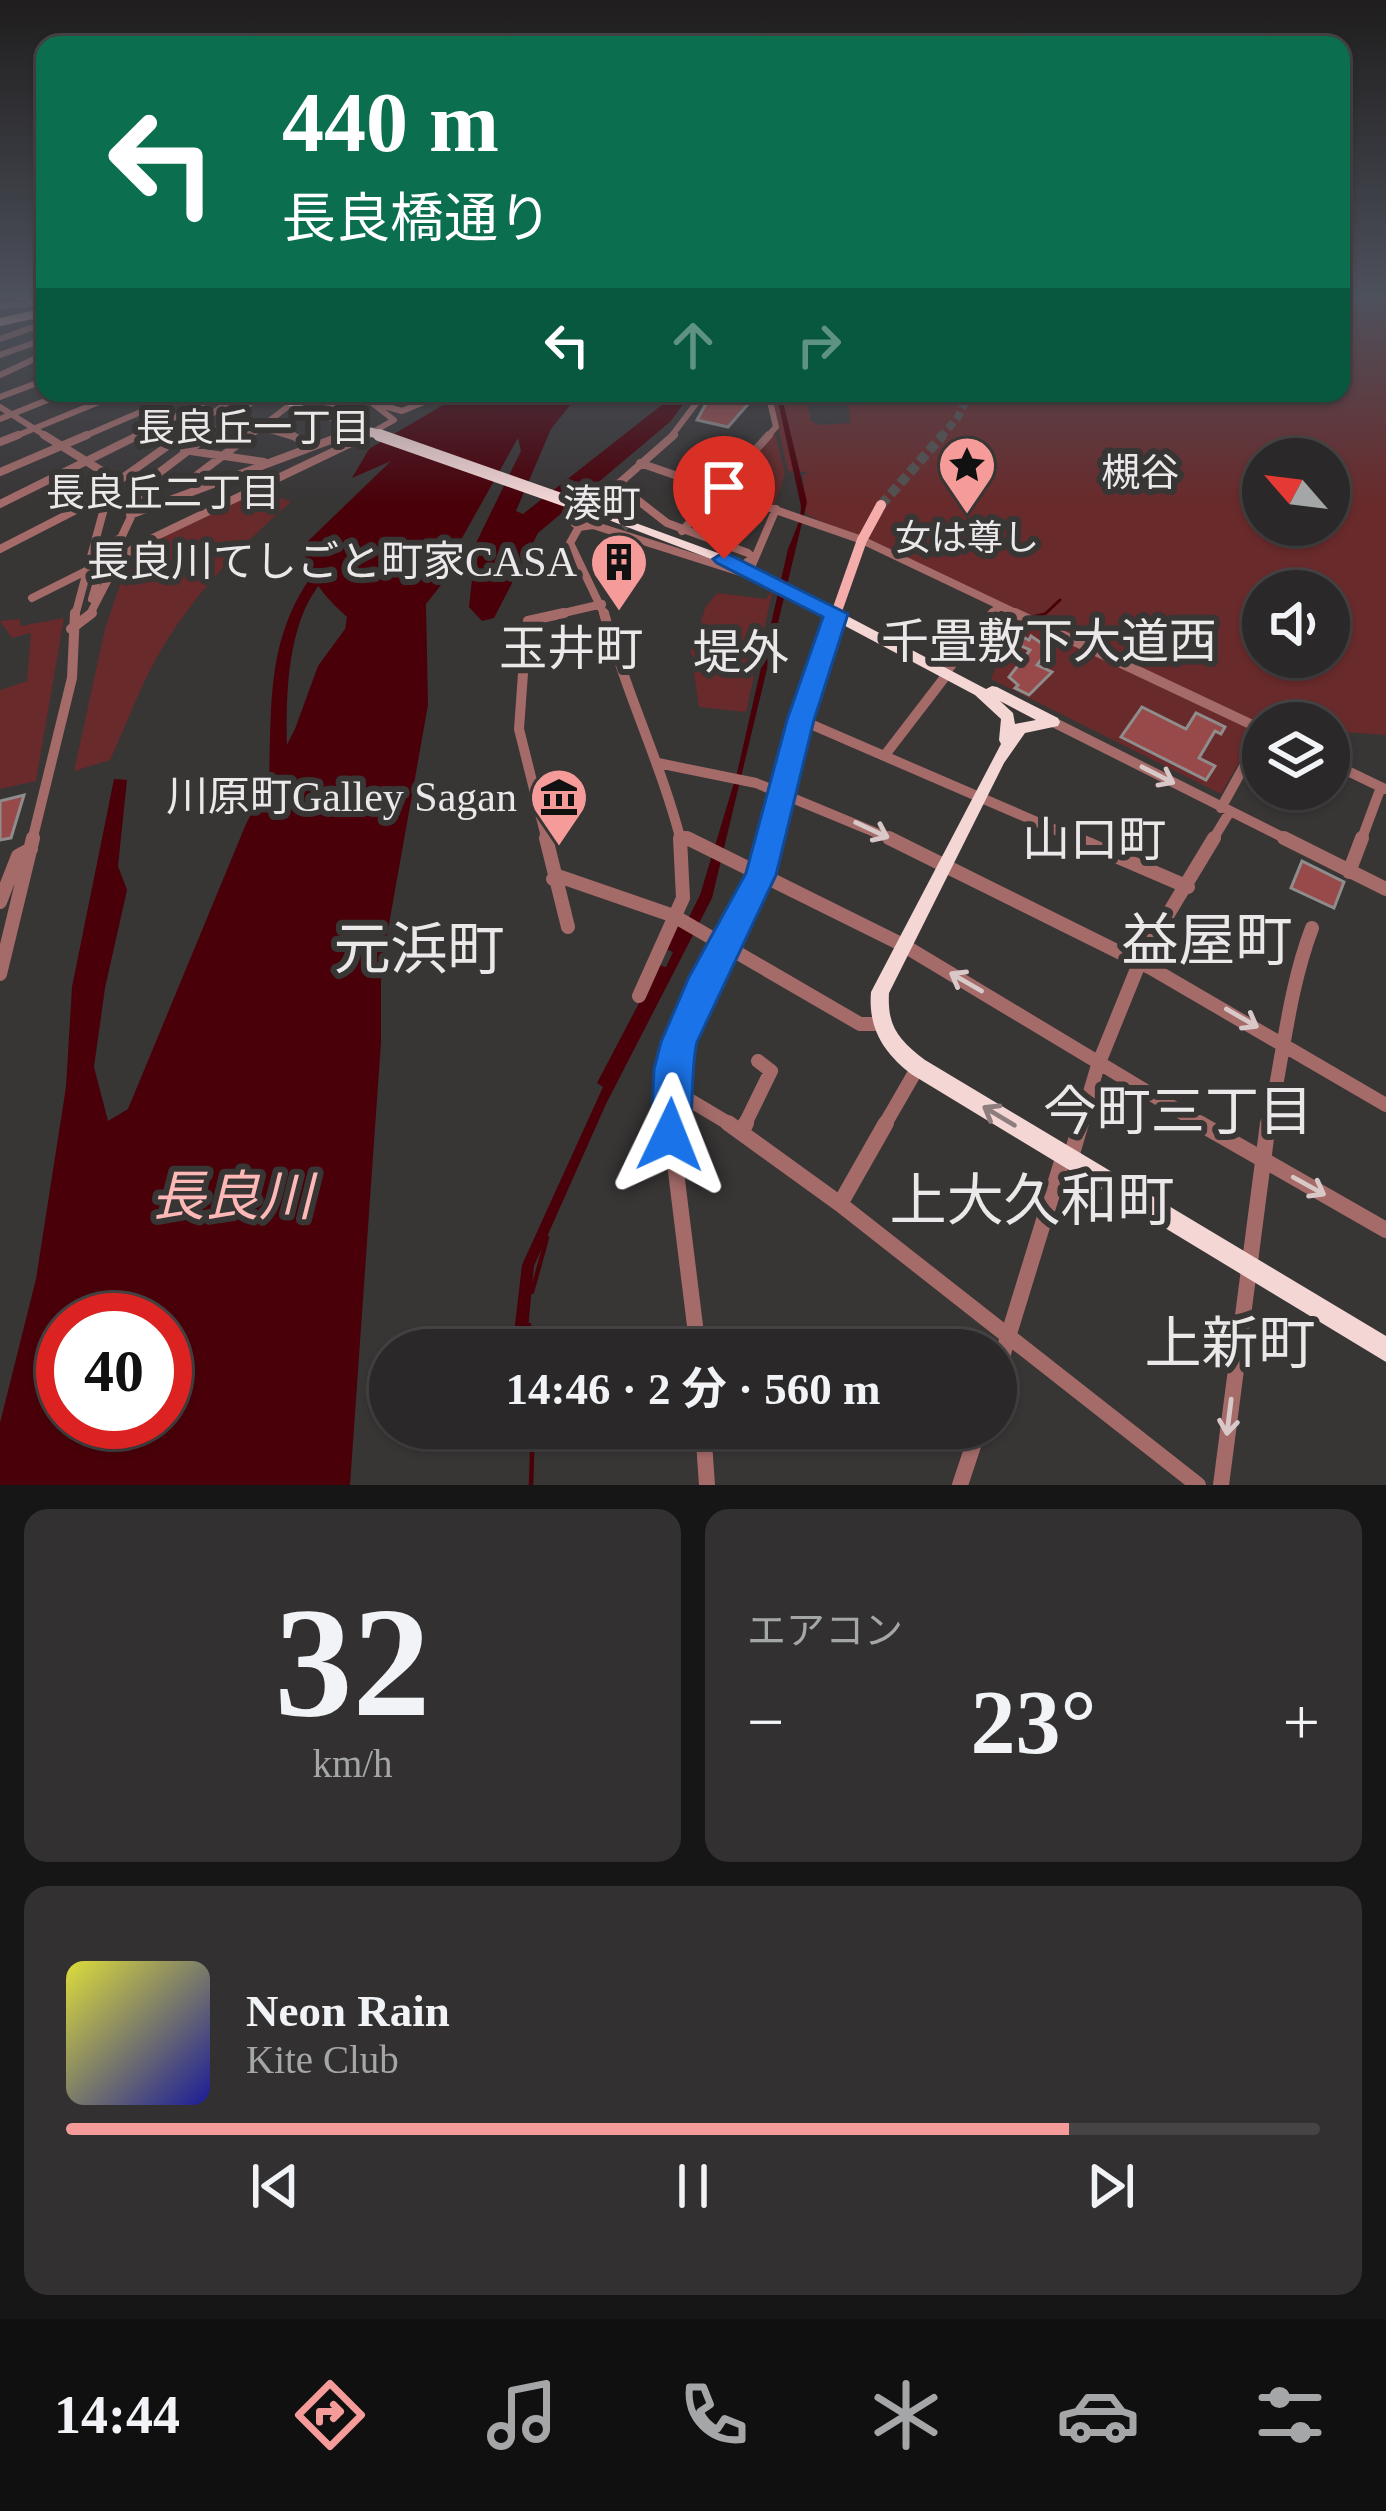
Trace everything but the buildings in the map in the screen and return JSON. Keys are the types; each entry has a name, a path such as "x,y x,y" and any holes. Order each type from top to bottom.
{"highway":[{"path":"286,402 317,411"},
{"path":"290,402 750,564 776,581"},
{"path":"591,508 776,581 1053,722"},
{"path":"948,670 990,697 1008,717 1009,733 880,992 879,1024 899,1053 918,1067 1386,1350"},
{"path":"998,760 1020,728 1053,722"}],"main road":[{"path":"837,610 862,540 881,505"}],"street":[{"path":"0,398 36,384"},
{"path":"0,418 42,402"},
{"path":"0,442 99,402"},
{"path":"0,472 164,402"},
{"path":"0,504 205,402"},
{"path":"0,549 99,495 228,402"},
{"path":"71,626 87,617 108,544 121,538 148,481 251,402"},
{"path":"317,411 340,402"},
{"path":"71,626 92,618 110,571 124,553 358,443 394,418 368,402"},
{"path":"372,404 403,411 424,402"},
{"path":"699,402 688,422 574,523 620,531 723,563"},
{"path":"683,530 776,427 770,402"},
{"path":"201,488 192,479 291,404"},
{"path":"0,407 110,479 62,513 58,521"},
{"path":"260,428 289,432 309,446"},
{"path":"130,515 349,433"},
{"path":"184,450 266,462"},
{"path":"640,463 862,540 1242,721"},
{"path":"616,484 642,511 748,553 750,564"},
{"path":"0,974 72,678 71,626 106,502 99,495"},
{"path":"139,496 150,508"},
{"path":"750,564 778,509"},
{"path":"579,527 571,547 602,604 621,676 658,763 681,835 685,884 678,918 639,996"},
{"path":"105,552 124,553"},
{"path":"32,598 84,572"},
{"path":"568,927 519,729 526,632 528,621 602,604"},
{"path":"885,755 998,607"},
{"path":"695,1329 670,1135 679,1042 717,941 760,875 801,720 837,610"},
{"path":"801,720 1188,887"},
{"path":"1053,722 1386,889"},
{"path":"658,763 783,789 944,863 1141,959 1386,1105"},
{"path":"1348,872 1383,788 1350,772"},
{"path":"1011,1329 1098,1065 1141,959 1188,887 1242,775"},
{"path":"681,835 903,945 1098,1065 1386,1230"},
{"path":"0,902 18,856 31,849"},
{"path":"553,879 561,877 678,918 860,1024 879,1024"},
{"path":"1220,1485 1260,1159 1287,1045 1298,964 1312,928"},
{"path":"742,1131 771,1071 758,1061"},
{"path":"840,1204 918,1067"},
{"path":"671,1089 742,1131 1000,1329"},
{"path":"1017,1342 1198,1485"},
{"path":"704,1449 707,1485"},
{"path":"960,1485 972,1449"}],"shaded area":[{"path":"1350,365 1386,365 1386,735 1350,732 1350,702 1242,702 1242,757 1221,794 991,679 1018,616 806,514 803,475 809,472 788,471 772,402 806,402 811,421 850,423 849,402 1350,402"},
{"path":"771,433 785,473 775,505 725,489"},
{"path":"258,489 291,502 235,555 170,635 110,760 74,771 105,629 127,564 163,534"},
{"path":"773,589 746,712 699,707 690,645 695,644 705,608 717,593 766,599"},
{"path":"64,618 36,781 0,789 0,690 27,681 31,633 12,638 0,621 20,619 20,626"}],"water":[{"name":"長良川","path":"448,402 573,402 551,429 516,511 523,514 666,402 685,402 671,421 538,533 494,618 482,621 469,607 476,543 521,451 518,438 462,538 445,580 426,604 428,705 381,969 381,1042 350,1485 0,1485 0,1423 36,1279 66,1087 72,987 114,779 127,780 118,866 127,890 105,988 94,1067 108,1121 128,1109 246,824 295,729 318,666 345,629 347,617 318,586 303,546 391,461 352,478 369,449"},
{"path":"778,402 783,402 807,502 712,898 606,1104 534,1266 528,1329 514,1329 522,1265 603,1087 597,1083 659,965 666,967 673,952 664,948 677,925 684,927 700,895 737,773 788,549 800,519"}],"waterway":[{"name":"長良川","path":"278,780 287,639 308,589 326,566"},
{"path":"1032,617 1045,614 1060,600"},
{"path":"532,1292 547,1238"},
{"path":"529,1325 529,1329"},
{"path":"531,1485 532,1449"}],"tunnel":[{"path":"940,438 965,402"},
{"path":"881,505 943,435"},
{"path":"623,528 638,515"}],"place":[{"name":"女は尊し","path":"967,516"},
{"name":"長良川てしごと町家CASA","path":"619,613"},
{"name":"川原町Galley Sagan","path":"559,848"}],"district":[{"name":"長良丘一丁目","path":"253,427"},
{"name":"槻谷","path":"1140,472"},
{"name":"長良丘二丁目","path":"163,492"},
{"name":"湊町","path":"602,503"},
{"name":"千畳敷下大道西","path":"1049,641"},
{"name":"玉井町","path":"571,648"},
{"name":"堤外","path":"741,652"},
{"name":"山口町","path":"1094,839"},
{"name":"益屋町","path":"1207,940"},
{"name":"元浜町","path":"419,949"},
{"name":"今町三丁目","path":"1178,1112"},
{"name":"上大久和町","path":"1032,1200"},
{"name":"上新町","path":"1230,1343"}],"route":[{"path":"670,1135 672,1069 679,1042 701,988 760,875 801,720 836,614 724,559"}]}
